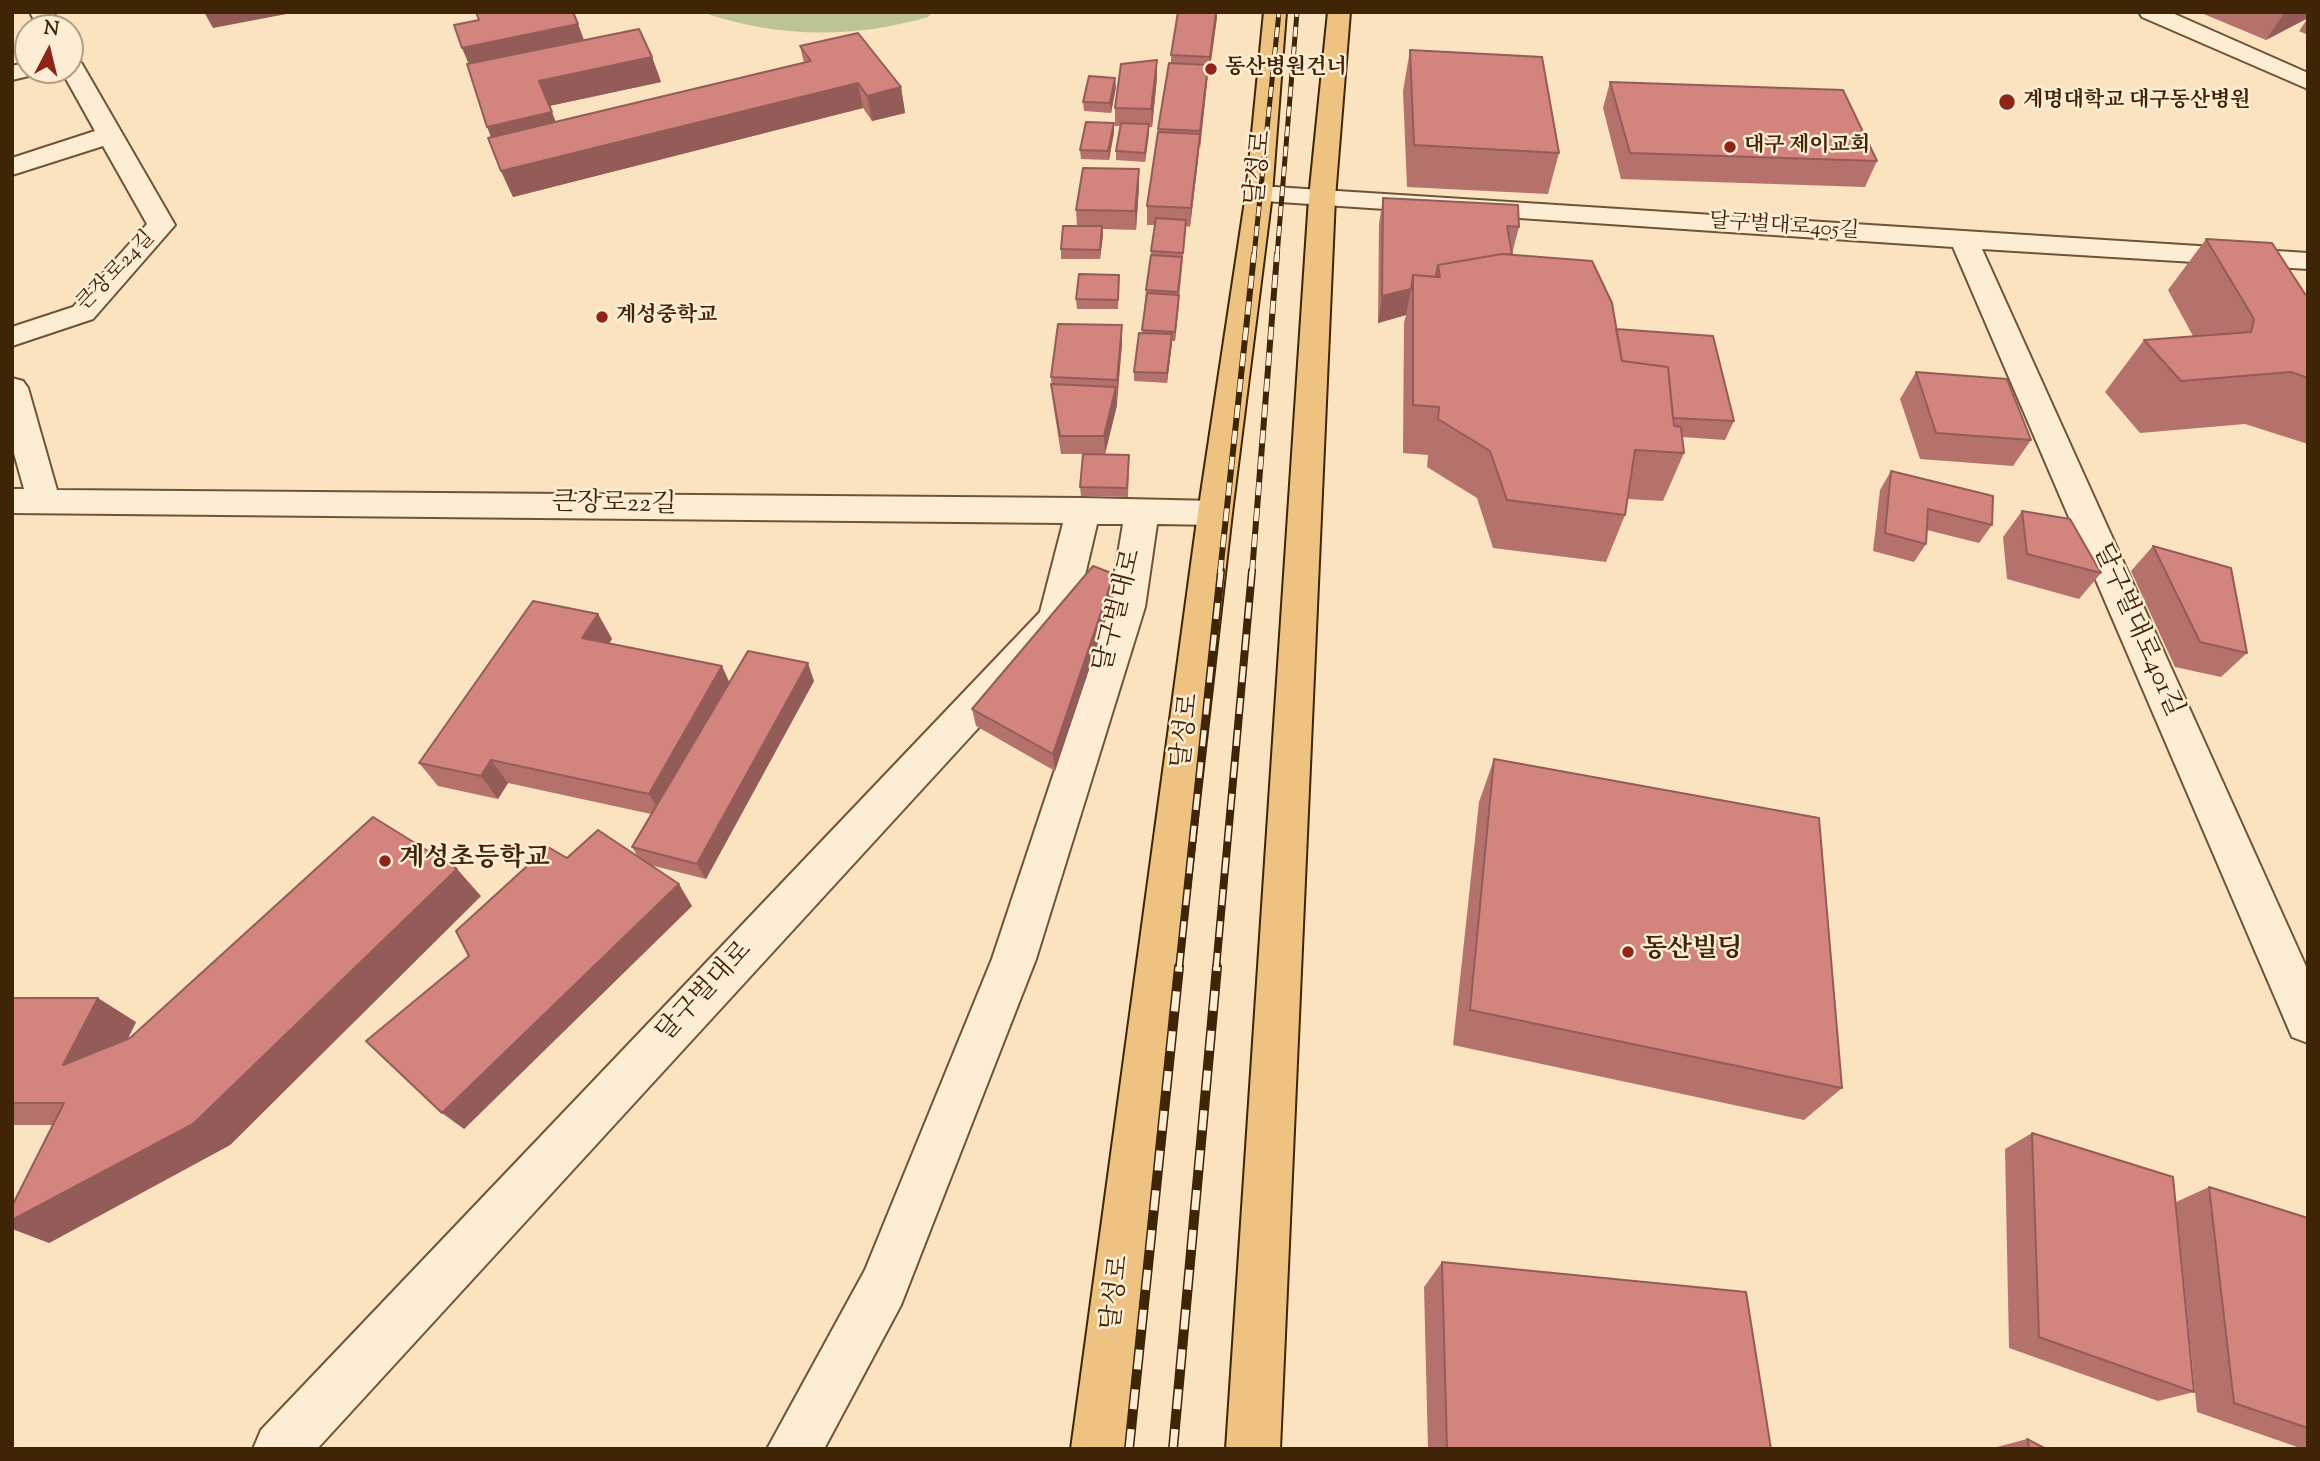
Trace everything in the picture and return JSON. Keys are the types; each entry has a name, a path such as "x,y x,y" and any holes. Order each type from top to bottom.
{"main road":[{"name":"달성로","path":"1098,1449 1215,513 1259,194 1275,12"},
{"path":"1253,1449 1322,198 1339,12"}],"street":[{"path":"2150,12 2308,82"},
{"name":"큰장로24길","path":"12,337 83,313 161,225 81,84"},
{"path":"12,167 110,135"},
{"name":"달구벌대로405길","path":"1259,194 2308,261"},
{"name":"달구벌대로401길","path":"1964,240 2308,1022"},
{"path":"12,388 28,501"},
{"name":"큰장로22길","path":"28,501 1215,513"},
{"name":"달구벌대로","path":"280,1449 1057,618 1083,510"},
{"name":"달구벌대로","path":"794,1449 883,1287 1014,959 1127,607 1142,511"}],"green space":[{"path":"701,12 933,12 928,17 871,29 814,32 758,27"}],"building":[{"path":"476,12 573,12 578,24 462,48 454,25 479,20"},
{"path":"1178,12 1216,12 1210,57 1171,55"},
{"path":"639,29 652,57 539,81 552,112 487,127 467,64"},
{"path":"858,33 901,87 867,96 858,83 501,171 488,138 811,61 800,46"},
{"path":"1410,50 1542,57 1559,153 1414,145"},
{"path":"1157,60 1151,109 1115,108 1121,64"},
{"path":"1169,63 1208,65 1200,131 1158,129"},
{"path":"1089,76 1115,78 1110,103 1083,102"},
{"path":"1610,82 1843,90 1877,161 1630,153"},
{"path":"1086,122 1114,123 1108,151 1080,150"},
{"path":"1121,123 1149,124 1145,153 1116,151"},
{"path":"1158,132 1200,134 1191,208 1147,206"},
{"path":"1083,168 1139,169 1135,211 1076,210"},
{"path":"1383,198 1518,205 1519,227 1507,226 1512,254 1438,265 1436,277 1413,275 1411,289 1382,296"},
{"path":"1156,218 1186,220 1183,253 1151,251"},
{"path":"1063,226 1102,226 1100,250 1061,249"},
{"path":"2206,239 2272,243 2308,295 2308,378 2291,372 2181,381 2144,340 2251,332 2254,319"},
{"path":"1502,254 1592,261 1612,303 1622,361 1668,367 1674,426 1681,427 1684,453 1635,450 1625,515 1507,500 1490,451 1438,419 1439,407 1413,405 1413,275 1440,277 1438,265"},
{"path":"1151,255 1182,257 1178,292 1146,290"},
{"path":"1079,274 1119,275 1118,300 1076,299"},
{"path":"1147,293 1179,295 1175,332 1142,330"},
{"path":"1058,324 1122,325 1117,380 1051,377"},
{"path":"1616,329 1713,336 1734,421 1673,418 1668,367 1622,361"},
{"path":"1139,333 1172,334 1167,373 1134,372"},
{"path":"1916,372 2007,379 2031,440 1936,433"},
{"path":"1051,384 1116,387 1104,436 1060,436"},
{"path":"1083,454 1129,455 1127,488 1080,487"},
{"path":"1891,471 1993,496 1992,525 1928,509 1926,544 1885,533"},
{"path":"2022,511 2070,519 2101,573 2027,554"},
{"path":"2153,546 2231,568 2247,653 2200,642"},
{"path":"1093,566 1114,574 1053,754 972,709"},
{"path":"533,601 598,614 582,638 722,666 649,794 491,760 481,776 419,763"},
{"path":"748,651 808,663 697,864 632,847"},
{"name":"동산빌딩","path":"1494,759 1819,818 1842,1088 1470,1010"},
{"path":"373,817 457,869 193,1124 12,1220 12,1206 64,1103 12,1103 12,998 98,998 63,1065 130,1038"},
{"path":"598,830 679,884 442,1113 366,1041 469,956 456,931 548,847 567,858"},
{"path":"2032,1133 2173,1177 2194,1392 2039,1337"},
{"path":"2209,1187 2308,1218 2308,1428 2234,1403"},
{"path":"1442,1262 1746,1292 1771,1449 1447,1449"},
{"path":"2027,1439 2046,1449 2030,1449"}],"railway":[{"path":"1254,256 1279,12"},
{"path":"1277,256 1297,12"},
{"path":"1220,573 1254,254"},
{"path":"1252,573 1277,254"},
{"path":"1179,969 1221,571"},
{"path":"1216,969 1252,571"},
{"path":"1129,1449 1179,967"},
{"path":"1173,1449 1217,967"}],"place":[{"name":"동산병원건너","path":"1211,69"},
{"name":"계명대학교 대구동산병원","path":"2007,102"},
{"name":"대구 제이교회","path":"1730,147"},
{"name":"계성중학교","path":"602,317"},
{"name":"계성초등학교","path":"385,861"},
{"name":"동산빌딩","path":"1628,952"}]}
